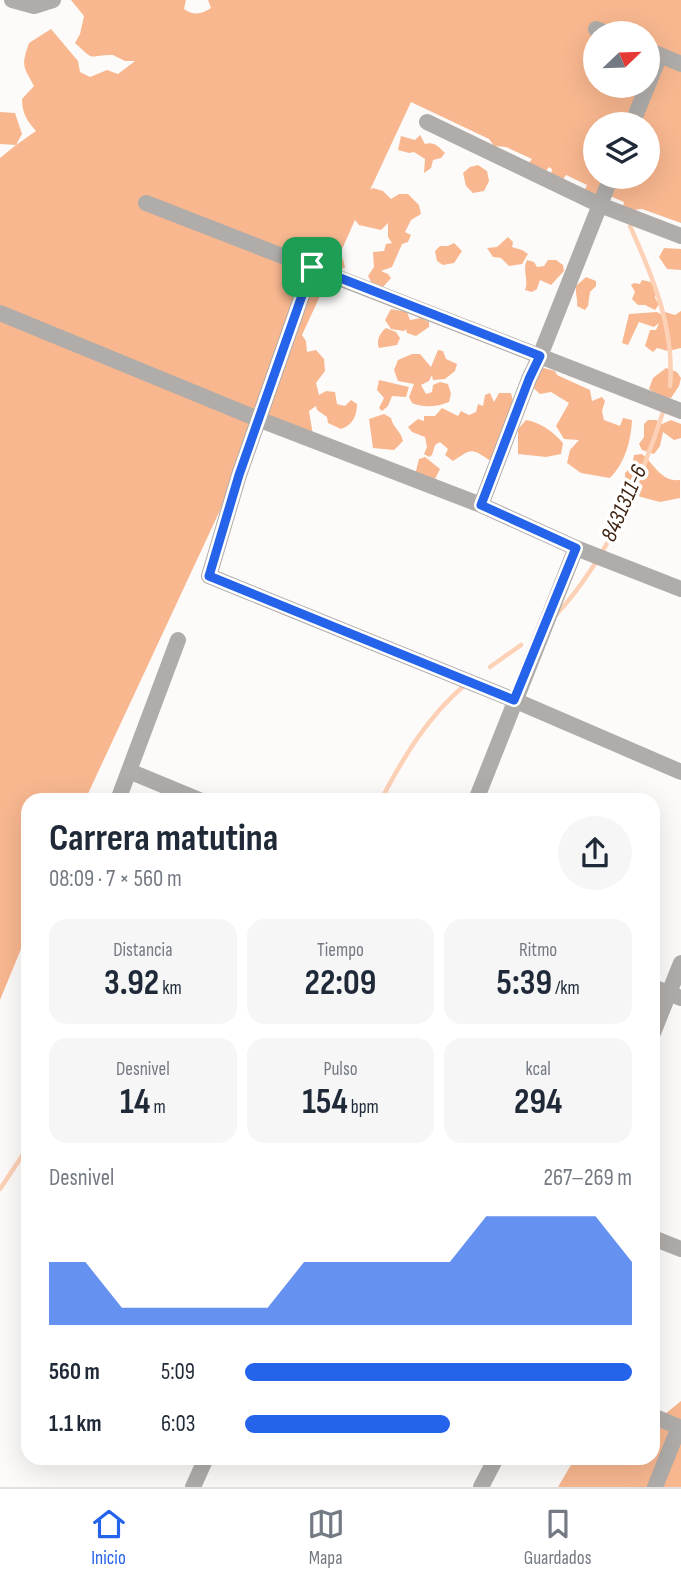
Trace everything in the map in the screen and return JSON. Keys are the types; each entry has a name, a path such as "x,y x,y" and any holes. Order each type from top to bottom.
{"street":[{"path":"12,0 34,6 53,0"},
{"path":"660,55 681,64"},
{"path":"427,122 600,205 681,236"},
{"path":"481,505 606,189"},
{"path":"146,203 681,411"},
{"path":"312,267 258,419 209,576 514,700 681,772"},
{"path":"0,313 258,419 481,505 576,548 681,589"},
{"path":"479,793 576,548"},
{"path":"121,793 178,640"},
{"path":"129,771 182,793"},
{"path":"660,1021 675,996 681,963"},
{"path":"660,1241 681,1250"},
{"path":"654,1487 680,1427 660,1419"},
{"path":"193,1487 203,1465"},
{"path":"481,1487 492,1465"}],"shaded area":[{"path":"71,0 186,0 184,9 198,13 211,8 208,0 681,0 681,223 642,209 623,207 624,202 603,193 597,199 583,194 585,189 660,189 660,112 583,112 583,183 566,175 561,182 550,179 552,169 549,167 542,177 527,165 532,159 506,147 494,146 489,139 411,102 370,190 373,188 383,191 391,199 399,194 408,194 419,205 421,214 411,220 405,232 411,235 408,242 402,244 392,267 381,271 391,278 383,287 371,282 368,276 374,267 373,252 384,251 386,244 392,243 388,237 388,223 381,230 359,225 355,220 339,256 343,259 345,268 332,270 302,335 306,341 307,352 316,350 324,359 325,371 316,383 319,395 326,391 335,392 337,404 345,406 351,400 357,404 355,416 349,425 341,429 328,423 327,417 317,410 316,406 309,411 313,435 264,416 88,793 21,793 21,949 0,1000 0,158 36,131 30,124 22,104 22,99 34,86 24,66 29,43 51,29 78,61 80,72 90,77 107,70 118,74 135,61 125,61 113,55 92,56 75,43 84,16"},
{"path":"0,112 15,113 22,134 16,145 0,144"},
{"path":"420,135 425,144 434,144 445,153 441,158 433,160 431,168 424,173 425,159 414,152 398,150 401,136 415,140"},
{"path":"478,165 487,171 489,181 484,191 473,193 466,186 463,173"},
{"path":"508,237 513,242 512,247 528,254 522,264 509,266 501,258 493,257 487,248 497,247"},
{"path":"454,243 462,251 454,263 443,265 437,261 435,251 440,246"},
{"path":"664,248 681,249 681,270 667,269 659,257"},
{"path":"527,260 534,262 537,267 544,266 548,260 556,260 563,265 564,271 551,285 540,280 537,289 532,292 525,290"},
{"path":"586,277 596,281 596,286 590,292 585,310 577,306 576,286"},
{"path":"642,280 651,282 656,292 655,298 659,304 655,310 638,305 632,299 635,292 631,285 640,284"},
{"path":"391,309 407,312 410,320 421,318 429,322 429,327 416,336 407,333 406,329 391,329 385,320"},
{"path":"681,311 681,348 668,351 657,348 653,352 645,346 650,330 656,330 659,323 654,327 639,322 628,345 622,343 629,314 665,312 675,315"},
{"path":"386,328 396,332 400,338 397,345 379,348 379,337"},
{"path":"438,350 443,351 446,359 457,364 455,371 445,379 433,380 432,375 429,381 421,385 426,394 432,392 433,385 440,382 448,384 451,394 449,402 430,406 412,403 409,397 414,384 398,381 394,370 398,360 412,354 420,354 431,367"},
{"path":"544,368 590,390 592,401 602,397 605,401 602,411 604,420 620,426 623,418 632,420 626,451 620,466 610,478 581,473 567,463 570,450 579,440 564,439 556,426 569,403 551,392 540,394 531,386 534,372"},
{"path":"666,368 677,372 681,378 671,398 661,397 649,389 653,378"},
{"path":"379,380 409,387 406,397 392,396 388,406 382,411 379,408 384,398 377,390"},
{"path":"490,393 494,402 499,393 511,393 513,401 498,453 489,460 470,452 453,461 445,455 448,449 440,442 435,445 432,455 429,457 424,454 427,447 425,437 412,432 408,427 418,419 424,421 424,416 435,416 442,408 458,416 461,411 469,415 476,412 478,404 483,406 485,395"},
{"path":"384,414 391,418 403,441 394,450 373,448 369,419"},
{"path":"526,420 551,431 563,443 561,454 546,457 518,454 518,429"},
{"path":"648,420 656,420 662,424 671,420 681,424 681,438 674,440 663,432 660,446 654,454 642,450 639,444 644,437 644,424"},
{"path":"642,454 663,476 680,480 680,498 660,502 626,493 625,473 632,466 634,455"},
{"path":"425,457 440,469 434,481 415,475 419,459"},
{"path":"681,1401 681,1487 558,1487 571,1465 660,1465 660,1418"}],"waterway":[{"name":"8431311-6","path":"630,226 647,264 666,324 671,365 670,386"},
{"name":"8431311-6","path":"555,616 574,594 606,545 645,464 664,409"},
{"name":"8431311-6","path":"490,667 521,645"},
{"name":"8431311-6","path":"385,793 418,737 440,709 466,684"},
{"name":"8431311-6","path":"0,1189 21,1158"}],"route":[{"path":"312,267 540,356 481,505 576,548 514,700 209,576 239,475 312,267"}]}
